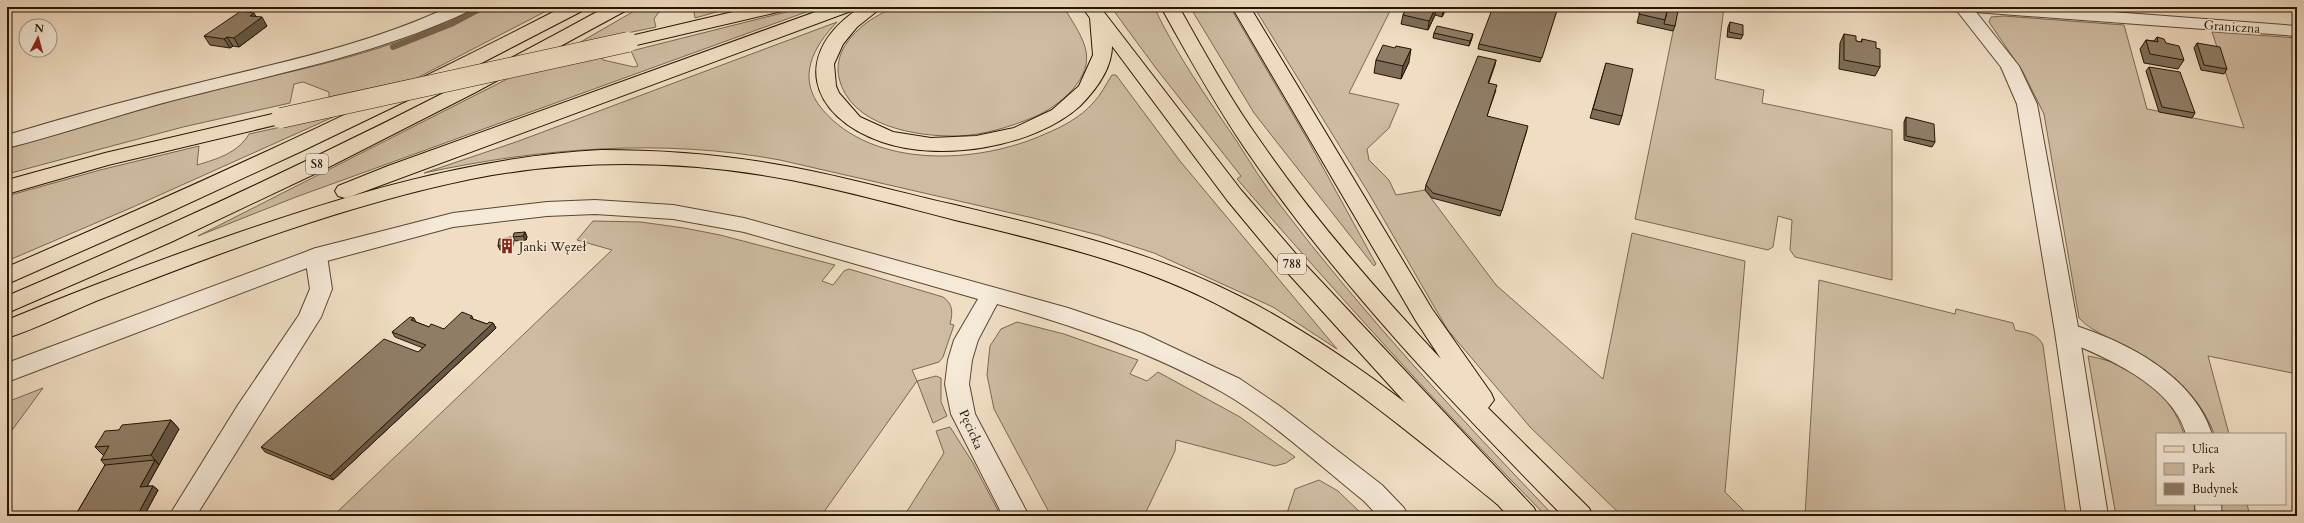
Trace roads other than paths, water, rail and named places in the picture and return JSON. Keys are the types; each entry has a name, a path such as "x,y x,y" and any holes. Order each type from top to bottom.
{"main road":[{"name":"S8","path":"7,276 346,124 487,54 576,7"},
{"name":"S8","path":"7,305 195,222 357,144 521,63 619,7"},
{"path":"7,187 112,157 281,118 628,42 776,7"},
{"path":"7,329 395,170 845,7"},
{"path":"873,7 853,22 836,41 825,65 824,83 835,104 855,122 884,135 905,140 940,144 974,143 1006,137 1046,122 1072,106 1089,87 1098,71 1102,46 1094,12"},
{"path":"1170,7 1202,65 1236,119 1312,224 1382,310 1580,516"},
{"path":"1241,7 1424,315 1472,387 1538,474"},
{"name":"788","path":"1094,12 1234,195 1294,266 1526,516"},
{"path":"98,292 330,209 375,195 433,180 529,163 576,159 651,157 728,163 829,181 1088,244 1147,264 1187,280 1261,318 1337,364 1506,496"}],"street":[{"path":"7,142 154,99 359,49 409,31 463,7"},
{"path":"1963,7 2010,66 2027,104 2067,332 2095,516"},
{"name":"Graniczna","path":"1975,7 2297,31"},
{"path":"7,373 316,256 362,242 453,220 547,209 595,207 673,212 744,225 1068,316 1134,339 1231,386 1326,454 1373,493 1394,516"},
{"path":"182,516 231,437 310,317 321,289 316,256"},
{"name":"Pęcicka","path":"991,295 966,340 960,360 957,384 963,414 1016,516"},
{"path":"2067,332 2098,345 2154,374 2179,399 2198,428 2199,433"},
{"path":"2208,505 2209,516"}],"waterway":[{"path":"393,47 451,24 483,7"}],"place":[{"name":"Janki Węzeł","path":"507,246"}]}
